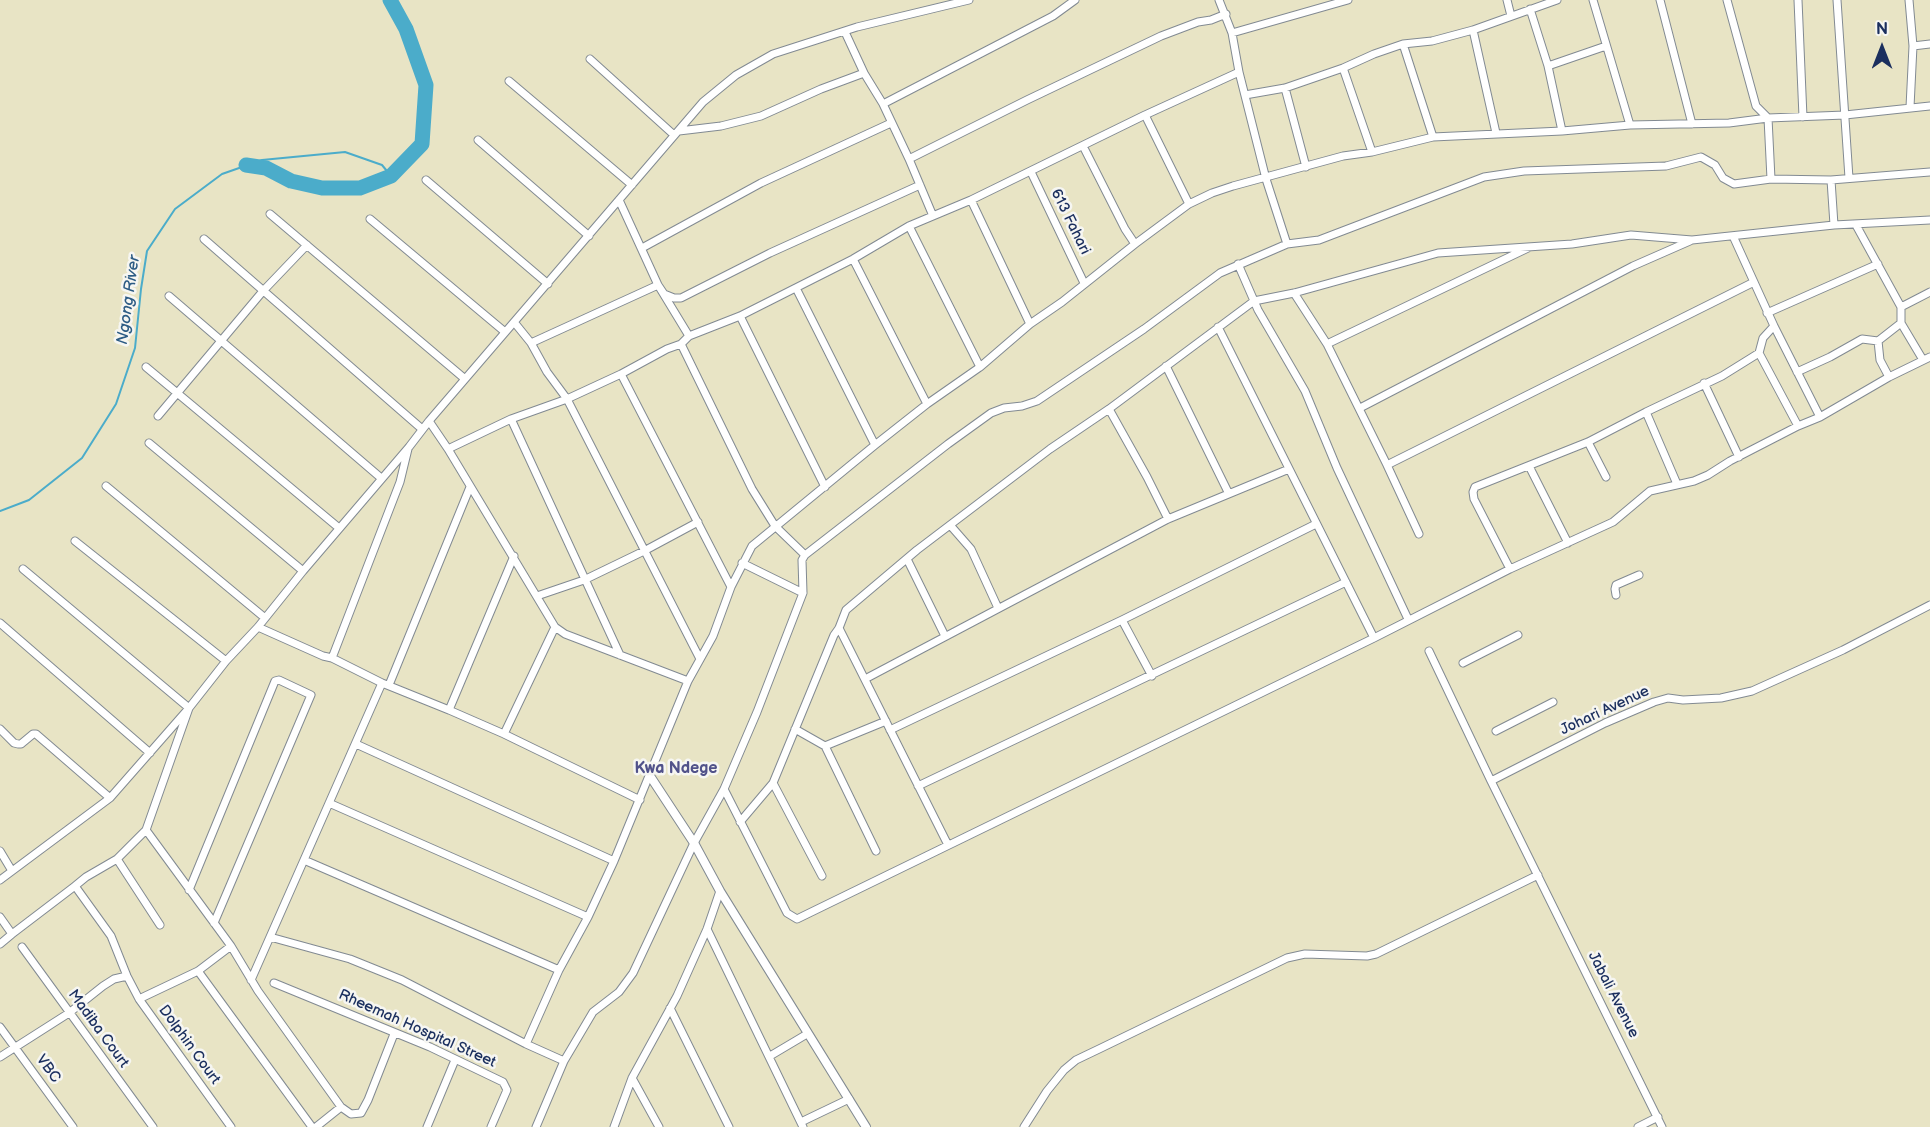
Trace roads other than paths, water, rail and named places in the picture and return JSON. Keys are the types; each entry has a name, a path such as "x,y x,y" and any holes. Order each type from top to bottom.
{"street":[{"path":"0,880 110,798 189,708 226,661 258,627 422,429 703,102 736,75 755,63 793,47 969,0"},
{"path":"882,104 1053,16 1075,0"},
{"path":"1219,0 1232,33 1239,72 1266,178 1287,244"},
{"path":"1232,33 1348,0"},
{"path":"1507,0 1511,16"},
{"path":"1245,95 1285,87 1403,44 1432,41 1473,30 1557,0"},
{"path":"1593,0 1630,125"},
{"path":"1660,0 1692,124"},
{"path":"1727,0 1756,106 1768,118 1770,179"},
{"path":"1798,0 1803,117"},
{"path":"1837,0 1849,178"},
{"path":"1909,0 1913,46 1910,107"},
{"path":"1530,9 1548,66 1562,131"},
{"path":"909,159 1161,36 1226,14"},
{"path":"1473,30 1496,133"},
{"path":"845,32 909,159 933,216"},
{"path":"1403,44 1433,137"},
{"path":"1913,46 1930,44"},
{"path":"1548,66 1606,46"},
{"path":"590,59 676,133 721,126 761,116 821,88 864,73"},
{"path":"1342,68 1372,152"},
{"path":"448,449 511,419 567,399 621,374 667,348 681,344 689,336 740,316 853,259 909,226 1031,172 1145,115 1239,72"},
{"path":"509,81 632,185"},
{"path":"1285,87 1306,167"},
{"path":"526,1044 559,970 588,917 614,861 688,681 713,636 731,586 752,546 927,404 980,367 1030,324 1189,204 1233,186 1343,156 1372,152 1433,137 1562,131 1630,125 1729,123 1768,118 1845,115 1930,106"},
{"path":"1145,115 1189,204"},
{"path":"642,248 762,183 891,123"},
{"path":"478,140 589,236"},
{"path":"1083,146 1125,230 1135,244"},
{"path":"536,1127 564,1061 593,1012 619,992 633,973 694,843 724,789 757,712 803,593 801,565 805,555 948,444 991,414 1004,408 1037,401 1144,329 1213,278 1238,264 1287,244 1319,240 1484,177 1524,171 1666,166 1701,157 1715,165 1723,178 1734,184 1770,179 1831,180 1930,172"},
{"name":"613 Fahari","path":"1031,172 1084,283"},
{"path":"426,180 548,284"},
{"path":"1831,180 1834,225"},
{"path":"658,285 668,296 685,298 770,253 920,185"},
{"path":"619,200 658,285 689,336"},
{"path":"971,200 1030,324"},
{"path":"270,214 465,379"},
{"path":"370,219 505,332"},
{"path":"740,822 773,783 846,610 872,586 1050,449 1254,301 1294,293 1438,253 1572,244 1630,235 1692,240 1834,225 1930,220"},
{"path":"724,789 787,913 797,919 1374,638 1510,569 1612,522 1650,491 1695,481 1798,426 1820,417 1927,358 1900,323 1901,308 1856,225"},
{"path":"909,226 980,367"},
{"path":"1733,236 1767,313 1820,417"},
{"path":"204,239 422,429"},
{"path":"1360,408 1633,266 1692,240"},
{"path":"158,416 263,291 307,245"},
{"path":"1327,344 1533,246"},
{"path":"853,259 927,404"},
{"path":"1238,264 1254,301 1305,391 1337,468 1408,619"},
{"path":"1767,313 1878,264"},
{"path":"1387,465 1754,282"},
{"path":"531,343 658,285"},
{"path":"796,288 875,446"},
{"path":"1901,308 1930,292"},
{"path":"1294,293 1327,344 1360,408 1419,534"},
{"path":"169,296 381,478"},
{"path":"740,316 825,487"},
{"path":"514,322 531,343 547,372 567,399 700,659"},
{"path":"1797,372 1862,339 1878,341 1900,323"},
{"path":"1774,326 1763,338 1759,353 1798,426"},
{"path":"1218,327 1374,638"},
{"path":"1878,341 1880,360 1889,377"},
{"path":"681,344 752,489 775,526 805,555"},
{"path":"1510,569 1474,500 1475,487 1588,442 1722,376 1759,353"},
{"path":"1166,366 1228,492"},
{"path":"146,367 339,528"},
{"path":"621,374 731,586"},
{"path":"1704,383 1740,457"},
{"path":"1108,409 1168,519"},
{"path":"1646,412 1677,484"},
{"path":"511,419 620,655"},
{"path":"429,421 555,627 566,634 688,681"},
{"path":"1588,442 1606,477"},
{"path":"148,443 303,571"},
{"path":"332,658 403,474 409,447"},
{"path":"1529,466 1568,543"},
{"path":"865,679 1168,519 1228,492 1289,469"},
{"path":"106,486 265,618"},
{"path":"251,980 329,803 386,684 470,487"},
{"path":"537,596 584,580 698,522"},
{"path":"890,730 1122,620 1316,524"},
{"path":"950,525 972,549 998,608"},
{"path":"75,541 226,661"},
{"path":"449,710 513,556"},
{"path":"907,559 945,636"},
{"path":"742,562 803,593"},
{"path":"23,569 189,708"},
{"path":"1616,595 1616,585 1639,575"},
{"path":"918,786 1346,582"},
{"name":"Johari Avenue","path":"1491,781 1605,723 1654,702 1668,698 1683,700 1720,698 1752,691 1843,650 1930,605"},
{"path":"1122,620 1152,676"},
{"path":"0,623 150,753"},
{"path":"258,627 504,734 640,800"},
{"path":"504,734 555,627"},
{"path":"839,628 948,845"},
{"path":"1463,663 1518,635"},
{"path":"1024,1127 1064,1070 1076,1060 1100,1048 1287,958 1305,954 1367,956 1376,954 1538,875 1429,651"},
{"path":"189,890 275,681 279,680 311,695 214,923"},
{"path":"1496,731 1553,702"},
{"path":"0,944 86,877 117,859 146,830 189,708"},
{"path":"825,746 886,721"},
{"path":"0,729 18,744 36,734 110,798"},
{"path":"795,729 825,746 876,851"},
{"path":"356,744 614,861"},
{"path":"650,776 694,843 720,891 866,1127"},
{"path":"773,783 822,876"},
{"path":"329,803 588,917"},
{"path":"146,830 231,946 251,980 340,1107 351,1114 361,1113 368,1100 394,1034"},
{"path":"0,851 12,871"},
{"path":"117,859 160,925"},
{"path":"304,860 559,970"},
{"name":"Jabali Avenue","path":"1538,875 1662,1127"},
{"name":"Dolphin Court","path":"75,886 111,936 139,999 231,1127"},
{"path":"614,1127 632,1078 670,1008 707,929 720,891"},
{"path":"0,917 12,934"},
{"path":"707,929 802,1124 849,1099"},
{"path":"270,937 350,959 402,980 564,1061"},
{"path":"139,999 198,970 231,946"},
{"name":"Madiba Court","path":"22,947 153,1127"},
{"path":"198,970 312,1127"},
{"path":"0,1057 69,1013 103,986 114,979 127,976"},
{"name":"Rheemah Hospital Street","path":"274,982 394,1034 430,1047 503,1082 506,1092 491,1127"},
{"path":"670,1008 729,1127"},
{"name":"VBC","path":"0,1027 73,1127"},
{"path":"770,1056 807,1034"},
{"path":"427,1127 455,1059"},
{"path":"632,1078 659,1127"},
{"path":"316,1127 340,1107"},
{"path":"1638,1127 1658,1117"}],"waterway":[{"name":"Ngong River","path":"246,165 266,168 291,181 322,188 360,188 391,176 422,144 426,85 406,29 390,0"},
{"name":"Ngong River","path":"0,511 29,500 82,458 116,404 135,348 147,251 175,209 222,174 262,160 345,152 382,165 391,176"}],"district":[{"name":"Kwa Ndege","path":"676,769"}]}
